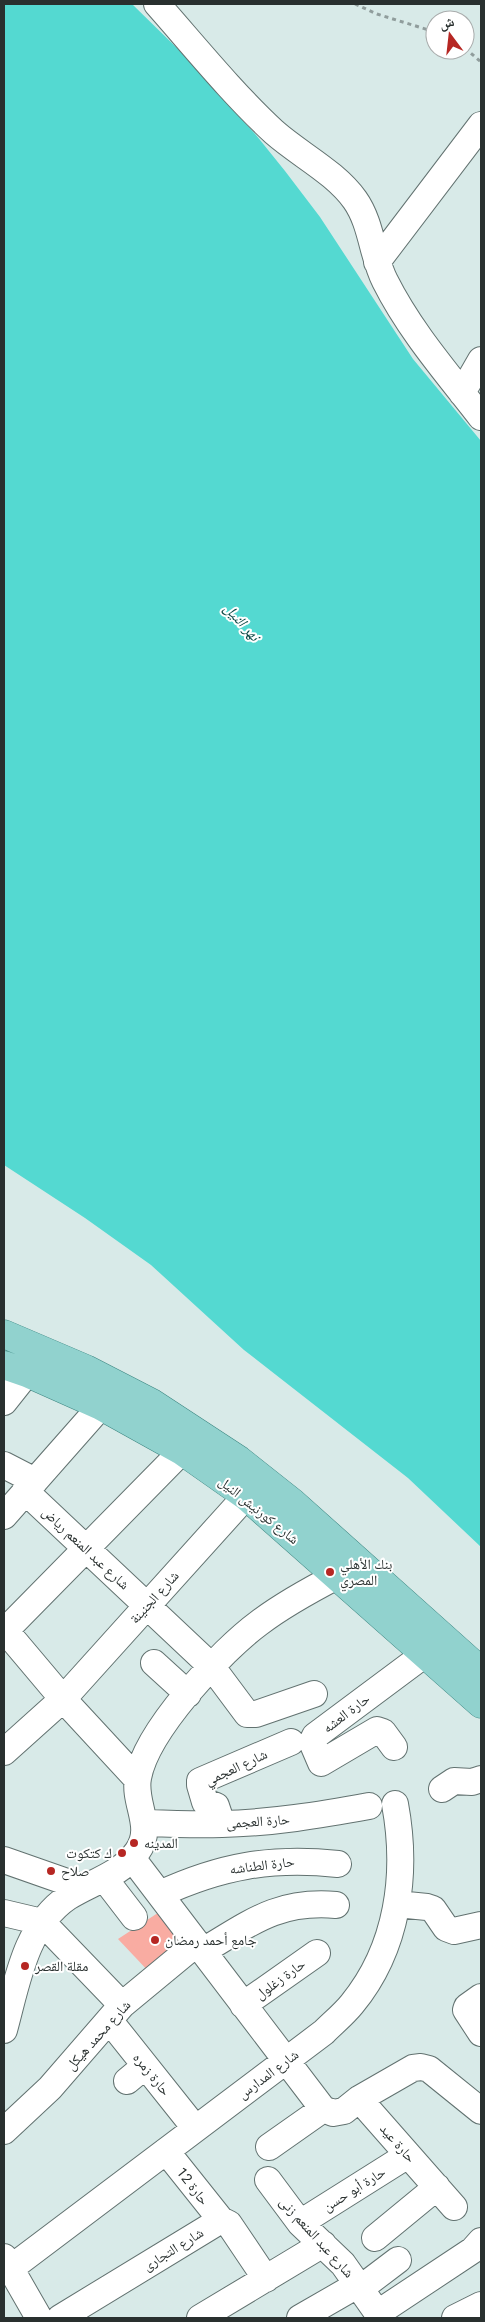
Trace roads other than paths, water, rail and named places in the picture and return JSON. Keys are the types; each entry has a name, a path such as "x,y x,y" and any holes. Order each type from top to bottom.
{"main road":[{"name":"شارع كورنيش النيل","path":"4,1334 86,1369 152,1403 239,1460 292,1502 481,1671"},
{"name":"شارع كورنيش النيل","path":"15,1369 101,1406 182,1452 246,1496 481,1704"}],"street":[{"path":"157,4 264,123 347,190 364,217 377,262 397,303 416,335 481,417"},
{"path":"377,262 481,124"},
{"path":"462,393 481,360"},
{"path":"4,1402 15,1369"},
{"path":"4,1516 101,1406"},
{"path":"137,1779 63,1699 4,1630 182,1452"},
{"name":"شارع عبد المنعم رياض","path":"4,1465 30,1486 87,1548 212,1667 246,1714 250,1715 314,1694"},
{"name":"شارع الجنينة","path":"4,1752 63,1699 246,1496"},
{"path":"5,2020 21,1967 42,1922 68,1897 94,1883 132,1858 142,1842 145,1823 139,1800 137,1779 152,1742 162,1724 212,1667 257,1624 289,1602 337,1576"},
{"name":"حارة العشه","path":"394,1747 383,1732 377,1730 320,1763 312,1742 315,1736 425,1654"},
{"path":"154,1663 188,1694"},
{"name":"شارع العجمي","path":"222,1824 216,1806 205,1802 200,1781 291,1742"},
{"path":"442,1790 454,1781 472,1782 481,1779"},
{"name":"شارع المدارس","path":"7,2262 166,2151 324,2032 357,1998 373,1975 388,1941 397,1904 402,1854 396,1804"},
{"name":"حارة العجمى","path":"145,1823 222,1824 320,1815 369,1806"},
{"path":"132,1858 323,2109 328,2112 339,2113 359,2099 413,2068 421,2066 429,2069 481,2111"},
{"path":"4,1860 94,1883 134,1917"},
{"name":"حارة الطناشه","path":"160,1894 217,1871 247,1864 292,1861 338,1864"},
{"name":"شارع محمد هيكل","path":"4,2131 50,2088 116,2013 200,1947 280,1909 298,1904 336,1905"},
{"path":"397,1904 433,1909 446,1928 454,1931 481,1925"},
{"path":"4,1913 42,1922"},
{"name":"حارة زمره","path":"42,1922 116,2013 136,2074 195,2128"},
{"name":"حارة زغلول","path":"243,2005 317,1953"},
{"path":"481,1997 466,2010 481,2033"},
{"name":"حارة عيد","path":"359,2099 454,2207"},
{"path":"269,2147 323,2109"},
{"name":"حارة 12","path":"166,2151 221,2220"},
{"name":"حارة أبو حسن","path":"300,2223 408,2154"},
{"name":"شارع عبد المنعم زنى","path":"268,2180 300,2223 343,2264 380,2315"},
{"path":"375,2238 437,2187"},
{"path":"221,2220 229,2224 266,2279"},
{"name":"شارع التجارى","path":"60,2318 221,2220"},
{"path":"380,2315 473,2250 481,2241"},
{"path":"200,2318 324,2244"},
{"path":"300,2318 360,2286 398,2260"},
{"path":"7,2262 39,2318"},
{"path":"455,2318 481,2305"}],"water":[{"name":"نهر النيل","path":"4,4 132,4 179,50 256,135 285,171 320,217 413,359 481,441 481,1547 408,1478 244,1350 151,1265 85,1218 4,1165"}],"place":[{"name":"بنك الأهلي المصري","path":"330,1572"},
{"name":"المدينه","path":"134,1843"},
{"name":"ك كتكوت","path":"122,1853"},
{"name":"صلاح","path":"51,1871"},
{"name":"جامع أحمد رمضان","path":"155,1940"},
{"name":"مقلة القصر","path":"25,1966"}]}
